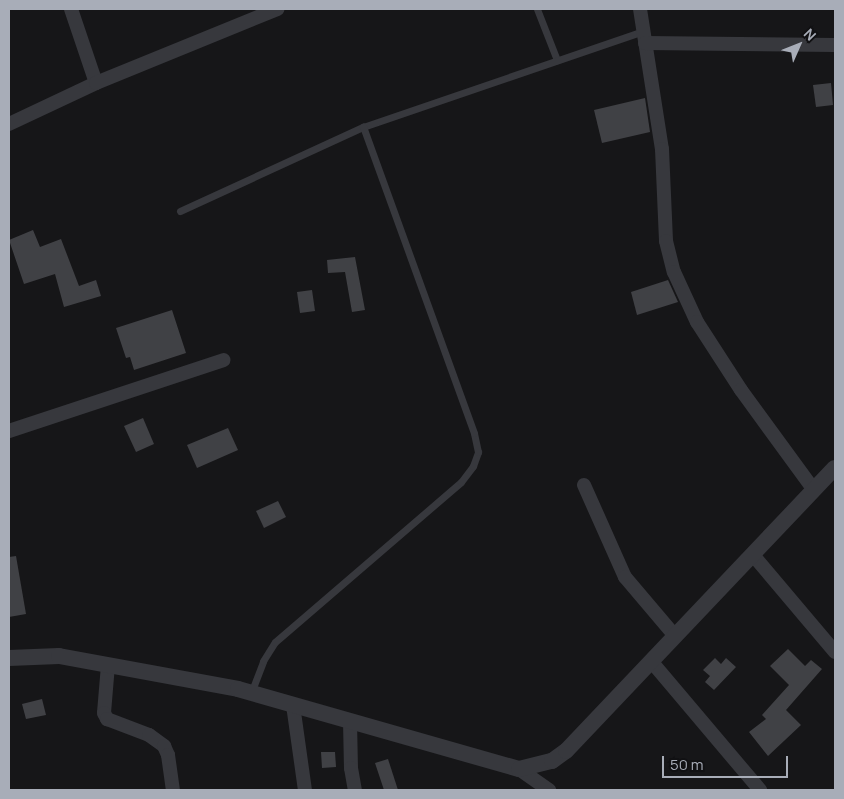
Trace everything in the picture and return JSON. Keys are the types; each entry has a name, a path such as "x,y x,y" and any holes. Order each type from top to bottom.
{"street":[{"path":"71,9 96,83"},
{"path":"9,124 96,83 277,9"},
{"path":"640,9 662,149 666,241 674,272 702,330 741,390 814,490"},
{"path":"644,37 835,45"},
{"path":"9,431 224,360"},
{"path":"520,769 552,760 566,751 835,468"},
{"path":"584,485 625,577 675,636"},
{"path":"753,555 835,652"},
{"path":"9,658 60,656 251,693 520,769 549,790"},
{"path":"651,662 760,790"},
{"path":"108,665 104,713 107,719 149,735 164,746 168,755 173,790"},
{"path":"293,705 305,790"},
{"path":"350,721 351,768 355,790"}],"lane":[{"path":"537,9 557,60"},
{"path":"180,211 362,127 557,60 644,37"},
{"path":"251,693 263,661 275,642 462,482 473,466 478,452 474,434 362,127"}],"building":[{"path":"831,83 833,105 816,107 813,85"},
{"path":"645,98 650,132 602,143 594,110"},
{"path":"33,230 40,247 61,239 79,286 96,280 101,296 64,307 55,274 24,284 9,240"},
{"path":"355,257 365,310 352,312 345,272 328,273 327,260"},
{"path":"668,280 678,302 637,315 631,292"},
{"path":"312,290 315,311 300,313 297,292"},
{"path":"172,310 186,353 134,370 130,357 126,358 116,328"},
{"path":"143,418 154,444 136,452 124,426"},
{"path":"228,428 238,450 197,468 187,445"},
{"path":"278,501 286,517 264,528 256,511"},
{"path":"16,556 26,614 9,617 9,557"},
{"path":"788,649 805,666 811,660 822,669 786,710 801,725 768,756 749,732 766,719 762,715 789,685 770,666"},
{"path":"715,658 721,664 726,658 736,667 714,690 705,682 710,676 703,670"},
{"path":"42,699 46,715 26,719 22,704"},
{"path":"321,752 335,752 336,767 322,768"},
{"path":"388,759 398,790 384,790 375,763"}]}
